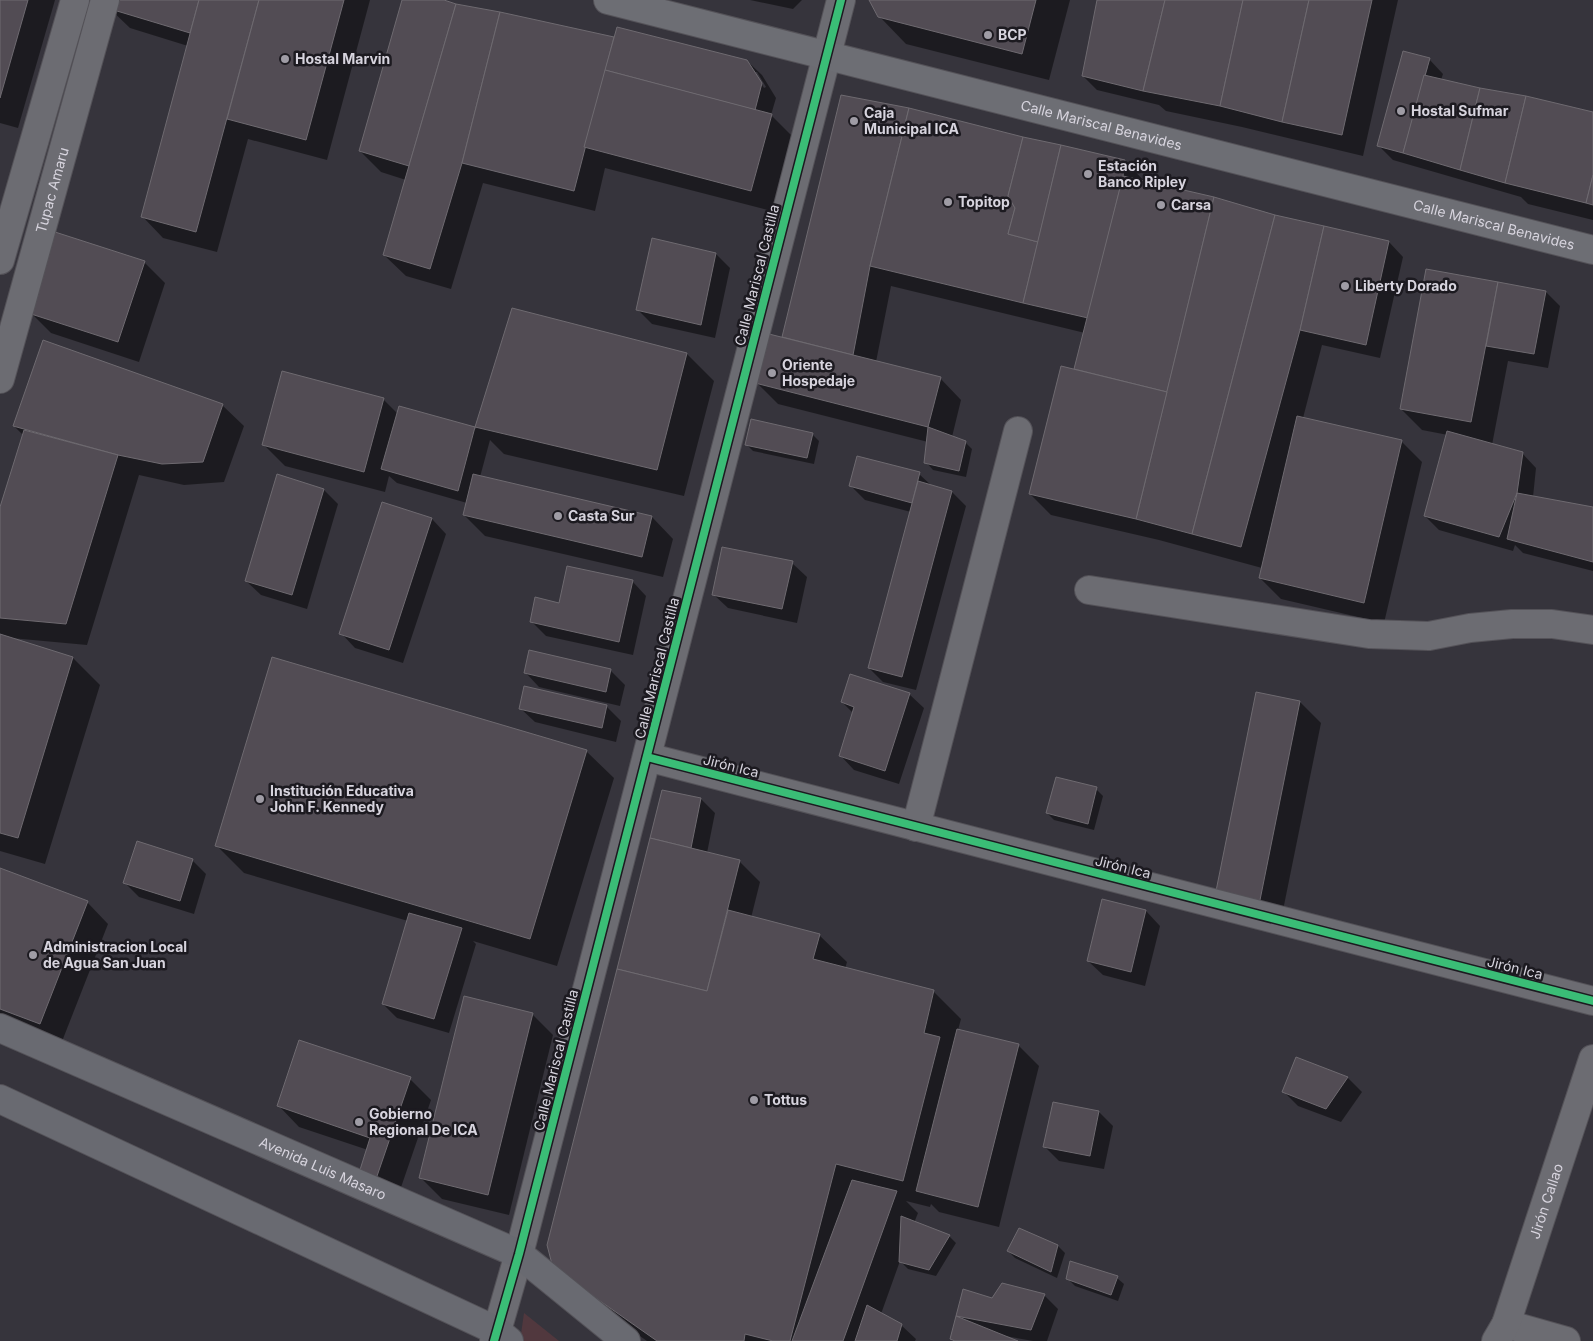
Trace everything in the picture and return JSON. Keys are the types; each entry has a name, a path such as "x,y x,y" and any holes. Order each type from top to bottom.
{"highway":[{"name":"Avenida Luis Masaro","path":"0,1028 519,1254 626,1341"},
{"path":"0,1099 500,1338"}],"main road":[{"name":"Calle Mariscal Benavides","path":"608,0 1593,250"}],"street":[{"path":"0,260 74,0"},
{"name":"Tupac Amaru","path":"0,379 105,0"},
{"name":"Calle Mariscal Castilla","path":"500,1338 519,1254 841,0"},
{"path":"916,826 1018,431"},
{"path":"1089,590 1370,634 1429,636 1470,628 1512,624 1552,624 1593,630"},
{"name":"Jirón Ica","path":"647,757 1593,1002"},
{"name":"Jirón Callao","path":"1501,1333 1593,1059"},
{"path":"1501,1333 1566,1341"}],"shaded area":[{"path":"524,1313 559,1341 520,1341"}],"building":[{"path":"0,0 28,0 0,98"},
{"path":"109,0 199,0 190,33 107,8"},
{"path":"199,0 259,0 196,232 141,217"},
{"name":"Hostal Marvin","path":"259,0 344,0 306,140 227,119"},
{"path":"402,0 444,0 456,4 409,166 359,151"},
{"name":"BCP","path":"869,0 1036,0 1022,54 878,17"},
{"path":"1097,0 1165,0 1143,91 1082,76"},
{"path":"1165,0 1243,0 1220,106 1143,91"},
{"path":"1243,0 1309,0 1282,122 1220,106"},
{"path":"1309,0 1372,0 1342,135 1282,122"},
{"path":"456,4 500,12 462,163 430,269 383,255"},
{"path":"500,12 614,37 574,191 462,163"},
{"path":"617,27 747,60 762,83 755,110 605,70"},
{"name":"Hostal Sufmar","path":"1403,51 1430,58 1403,153 1377,146"},
{"path":"605,70 772,114 751,191 584,147"},
{"path":"1424,75 1480,88 1460,170 1403,153"},
{"path":"1480,88 1526,96 1505,183 1460,170"},
{"path":"841,95 909,108 870,266 853,355 782,337"},
{"path":"1526,96 1593,112 1593,175 1586,203 1505,183"},
{"name":"Topitop","path":"909,108 1023,137 1008,196 1015,208 1008,234 1038,242 1023,303 870,266"},
{"path":"1023,137 1061,145 1038,242 1008,234 1015,208 1008,196"},
{"path":"1061,145 1125,160 1123,176 1088,318 1023,303"},
{"path":"1593,175 1593,205 1586,203"},
{"path":"1123,176 1214,197 1167,392 1074,369"},
{"path":"1214,197 1275,215 1192,534 1136,519"},
{"path":"1275,215 1324,226 1300,330 1241,547 1192,534"},
{"name":"Liberty Dorado","path":"1324,226 1389,241 1366,345 1300,330"},
{"path":"55,232 145,261 118,342 28,313"},
{"path":"652,238 716,253 701,325 636,310"},
{"path":"1426,269 1498,282 1471,422 1400,409"},
{"path":"1498,282 1546,291 1534,354 1486,346"},
{"path":"512,308 687,353 657,470 475,427"},
{"path":"769,334 941,377 928,427 755,383"},
{"path":"43,340 223,404 203,462 162,464 118,455 13,426"},
{"path":"1061,366 1167,392 1136,519 1029,494"},
{"path":"282,371 384,398 364,472 262,445"},
{"path":"399,406 475,427 458,491 381,469"},
{"path":"1297,416 1402,440 1364,603 1259,578"},
{"path":"751,419 813,433 807,458 745,445"},
{"path":"928,427 966,441 959,471 924,463"},
{"path":"24,430 118,455 66,624 0,618 0,507"},
{"path":"1447,431 1523,452 1517,493 1499,537 1424,516"},
{"path":"857,456 920,472 912,503 849,486"},
{"path":"277,474 324,489 292,595 245,581"},
{"name":"Casta Sur","path":"473,474 652,516 642,557 463,515"},
{"path":"918,481 952,491 902,677 868,668"},
{"path":"1517,493 1593,507 1593,562 1507,539"},
{"path":"382,502 432,518 389,650 339,634"},
{"path":"722,547 793,561 782,609 712,595"},
{"path":"567,566 633,580 619,642 530,622 535,597 559,603"},
{"path":"0,634 73,657 18,838 0,833"},
{"path":"529,650 611,669 606,692 524,673"},
{"path":"272,657 587,750 530,939 215,846"},
{"path":"850,674 910,693 885,771 839,756 854,707 841,702"},
{"path":"524,686 607,705 602,728 519,709"},
{"path":"1256,692 1300,701 1258,910 1216,891"},
{"path":"1056,777 1097,787 1088,824 1046,813"},
{"path":"662,790 701,798 691,848 650,838"},
{"path":"650,838 740,860 707,991 617,969"},
{"path":"137,841 193,859 180,901 123,883"},
{"name":"Administracion Local de Agua San Juan","path":"0,868 88,901 40,1024 0,1009"},
{"path":"1102,899 1146,910 1131,972 1087,961"},
{"name":"Tottus","path":"728,910 820,934 813,959 934,990 924,1033 940,1037 903,1181 836,1164 790,1341 773,1341 745,1334 744,1341 657,1341 553,1268 547,1245 617,969 707,991"},
{"path":"409,913 462,928 434,1019 382,1004"},
{"path":"464,996 533,1013 488,1195 419,1178"},
{"path":"957,1029 1019,1044 978,1207 916,1191"},
{"name":"Gobierno Regional De ICA","path":"299,1040 411,1077 376,1179 359,1173 370,1138 277,1106"},
{"path":"1296,1057 1348,1077 1326,1109 1282,1092"},
{"path":"1053,1102 1099,1111 1090,1156 1043,1147"},
{"path":"852,1180 897,1191 843,1341 792,1341"},
{"path":"901,1216 950,1235 929,1270 899,1262"},
{"path":"1019,1228 1058,1245 1051,1272 1007,1251"},
{"path":"1070,1261 1118,1276 1111,1295 1066,1279"},
{"path":"1002,1283 1045,1294 1031,1330 956,1316 963,1289 992,1298"},
{"path":"867,1305 902,1324 897,1341 855,1341"},
{"path":"956,1316 1018,1341 955,1341 950,1339"}],"cycle path":[{"path":"494,1341 519,1254 841,0"},
{"path":"647,757 1593,1001"}],"place":[{"name":"BCP","path":"988,35"},
{"name":"Hostal Marvin","path":"285,59"},
{"name":"Hostal Sufmar","path":"1401,111"},
{"name":"Caja Municipal ICA","path":"854,121"},
{"name":"Estación Banco Ripley","path":"1088,174"},
{"name":"Topitop","path":"948,202"},
{"name":"Carsa","path":"1161,205"},
{"name":"Liberty Dorado","path":"1345,286"},
{"name":"Oriente Hospedaje","path":"772,373"},
{"name":"Casta Sur","path":"558,516"},
{"name":"Institución Educativa John F. Kennedy","path":"260,799"},
{"name":"Administracion Local de Agua San Juan","path":"33,955"},
{"name":"Tottus","path":"754,1100"},
{"name":"Gobierno Regional De ICA","path":"359,1122"}]}
